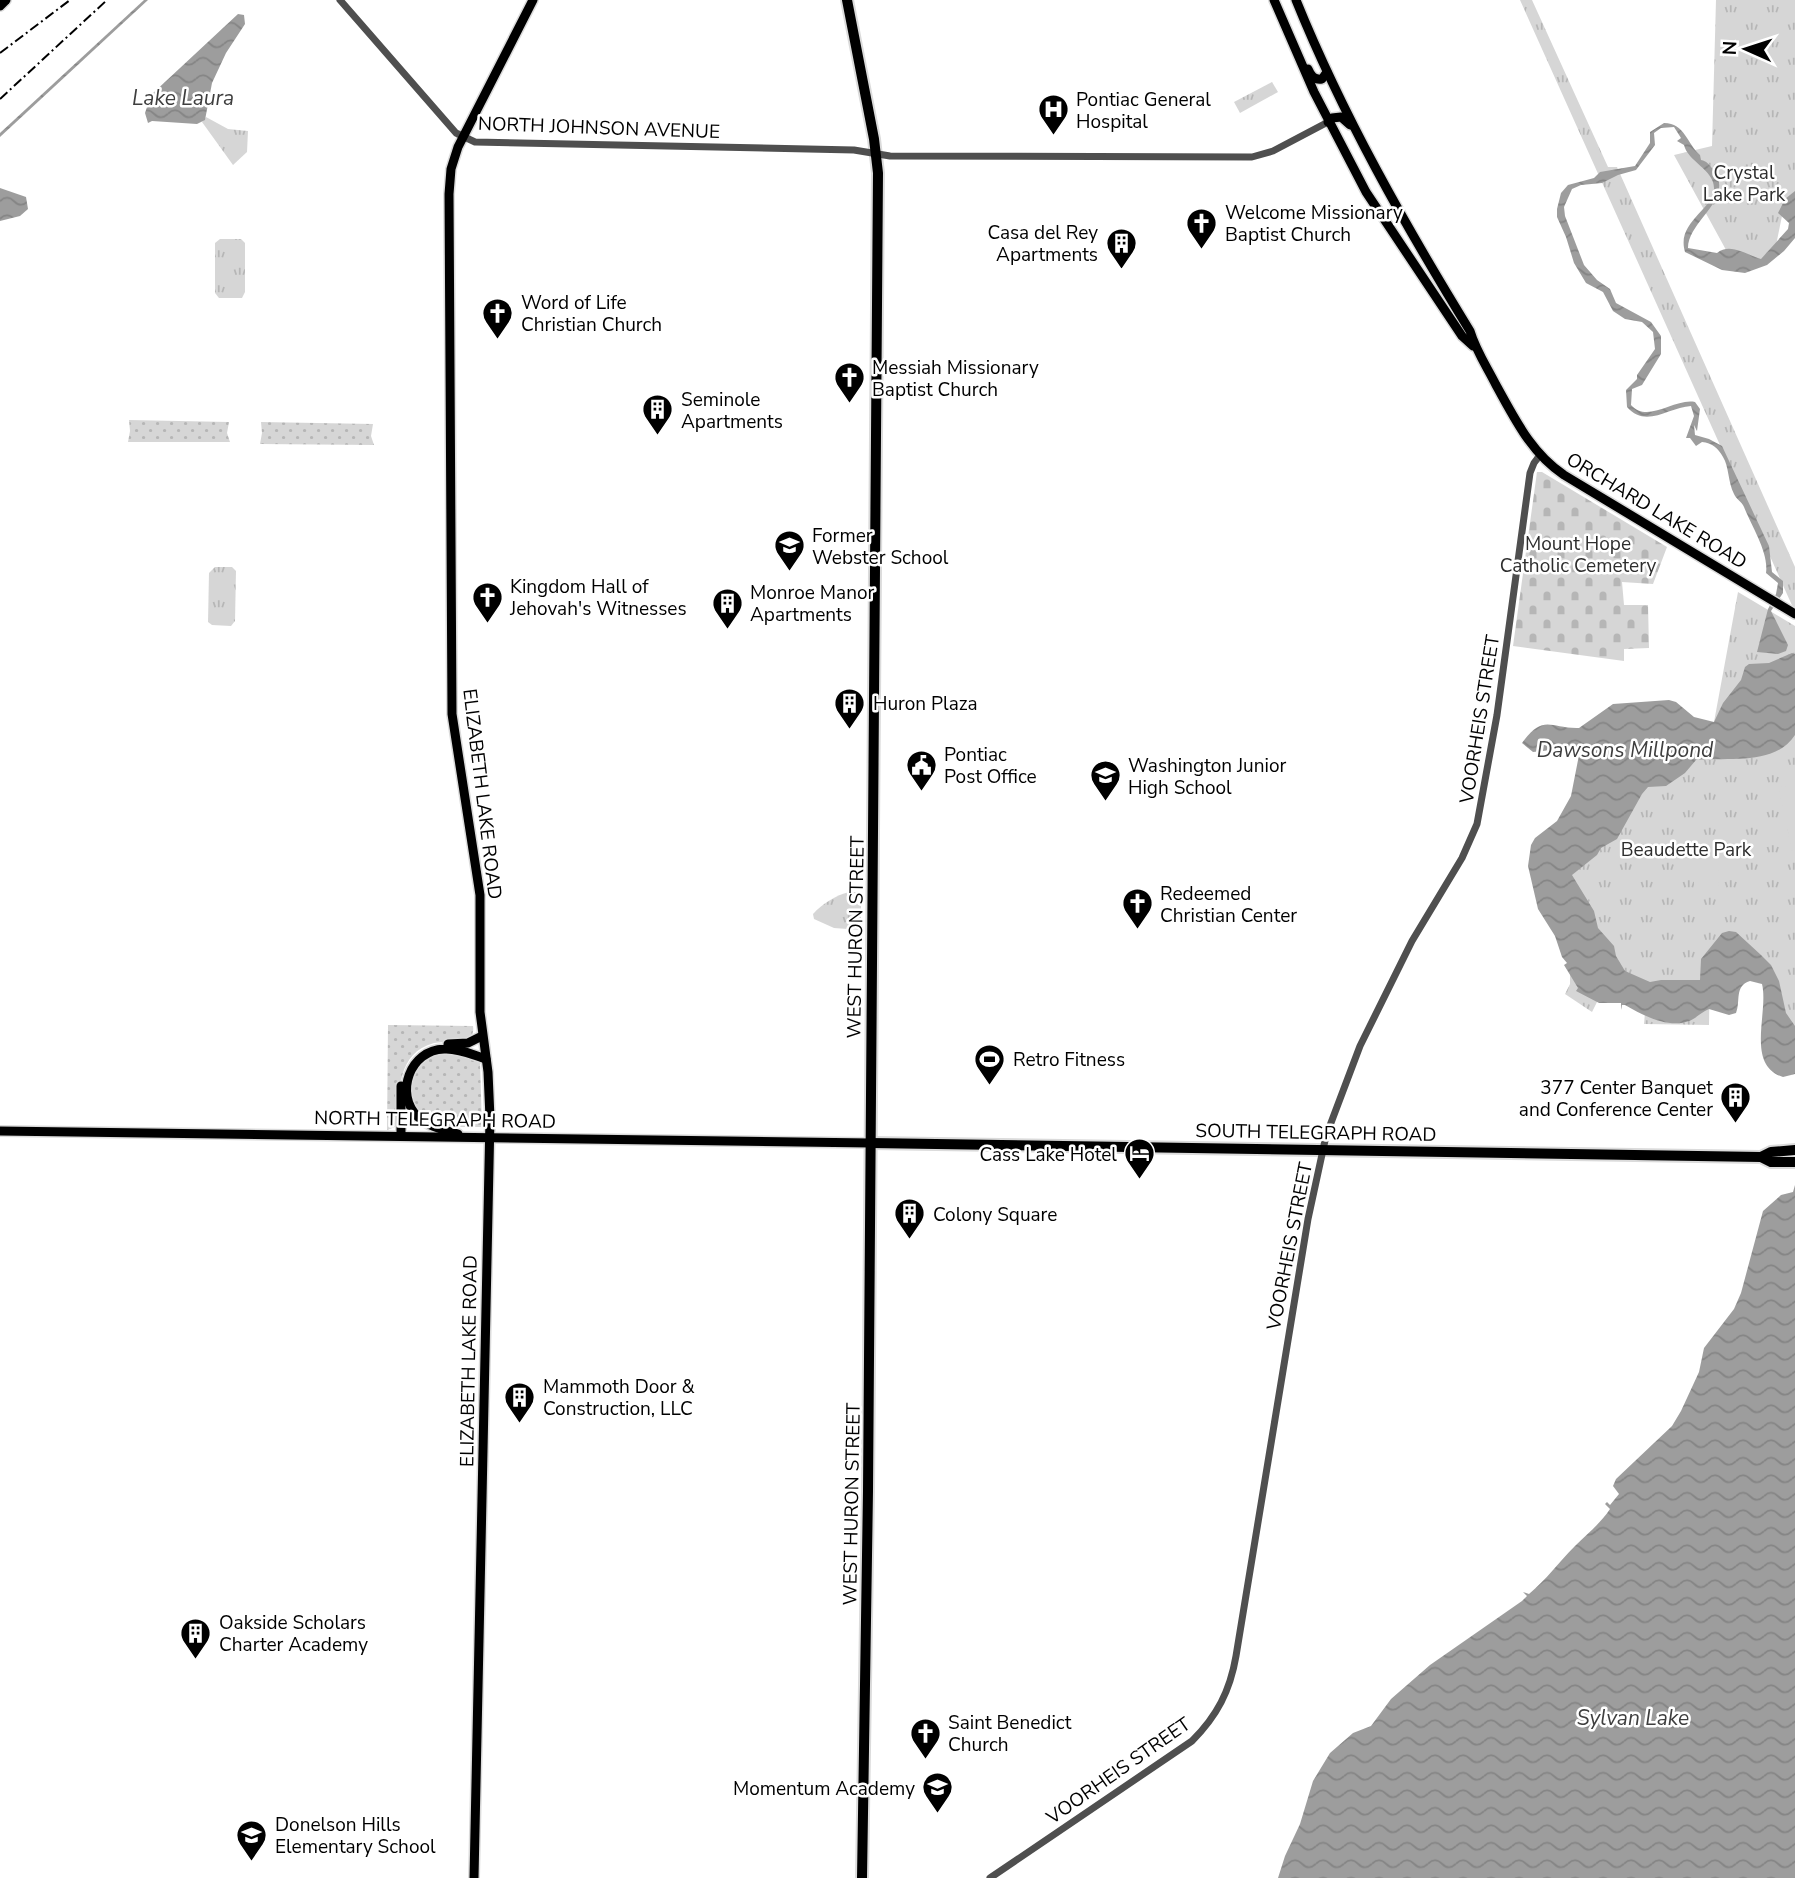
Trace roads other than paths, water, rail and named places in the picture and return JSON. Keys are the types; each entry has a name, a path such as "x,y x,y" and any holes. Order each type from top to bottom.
{"highway":[{"name":"WEST HURON STREET","path":"847,0 877,153 868,1564 862,1878"},
{"name":"SOUTH TELEGRAPH ROAD","path":"870,1143 1761,1157"},
{"path":"1761,1157 1771,1152 1795,1150"},
{"path":"1761,1157 1771,1162 1795,1162"}],"main road":[{"path":"0,6 6,0"},
{"name":"ELIZABETH LAKE ROAD","path":"474,1878 491,1137 482,1036 480,895 453,732 449,194 453,162 463,137 533,0"},
{"name":"ORCHARD LAKE ROAD","path":"1274,0 1328,121 1377,209 1462,336 1475,347"},
{"name":"ORCHARD LAKE ROAD","path":"1296,0 1327,72 1385,185 1470,331 1475,347 1525,437 1540,456 1564,475 1795,614"},
{"path":"1282,19 1288,24 1310,75 1322,79 1327,72"},
{"path":"1328,121 1335,117 1345,120 1372,167 1378,171"},
{"path":"1350,162 1356,164 1372,192 1382,194 1385,192 1385,185"},
{"path":"1422,277 1434,272"},
{"path":"401,1136 401,1085 410,1061 430,1046 466,1044 482,1036"},
{"path":"470,1137 421,1120 408,1101 408,1079 416,1063 436,1050 453,1049 486,1059"},
{"name":"NORTH TELEGRAPH ROAD","path":"0,1131 870,1143"}],"street":[{"name":"NORTH JOHNSON AVENUE","path":"340,0 456,133 475,142 843,149 890,156 1252,157 1273,151 1328,121"},
{"name":"VOORHEIS STREET","path":"990,1878 1192,1741 1212,1720 1226,1695 1233,1671 1304,1241 1324,1149 1360,1046 1412,941 1462,858 1477,824 1497,715 1530,473 1540,456"}],"water":[{"path":"144,0 148,0 0,137 0,133"},
{"name":"Lake Laura","path":"238,14 244,15 245,24 226,53 212,83 205,120 197,124 148,123 145,113 151,95"},
{"path":"1664,123 1677,126 1681,130 1701,160 1713,169 1719,180 1715,200 1695,228 1688,248 1717,253 1733,249 1761,259 1788,229 1789,223 1778,213 1785,199 1795,191 1795,238 1784,251 1767,265 1745,273 1722,270 1685,252 1686,232 1712,197 1714,189 1710,176 1686,151 1684,145 1677,141 1681,138 1674,127 1661,128 1654,133 1655,145 1636,170 1602,183 1581,185 1572,189 1564,207 1565,216 1584,265 1597,280 1610,289 1616,303 1651,322 1661,336 1661,354 1642,385 1632,389 1631,405 1645,412 1679,403 1695,402 1700,409 1697,431 1694,425 1695,435 1722,446 1769,546 1772,572 1783,581 1783,593 1771,611 1788,645 1786,651 1778,654 1757,652 1778,583 1766,573 1765,557 1743,505 1732,490 1725,461 1712,445 1702,442 1696,446 1690,438 1686,438 1694,416 1691,406 1650,417 1634,413 1627,407 1626,390 1637,379 1655,349 1653,332 1642,322 1625,319 1613,311 1603,292 1586,283 1574,263 1557,217 1561,193 1568,185 1594,178 1600,172 1635,166 1650,143 1650,132"},
{"path":"0,188 26,197 28,209 20,216 0,221"},
{"name":"Dawsons Millpond","path":"1795,654 1795,735 1786,745 1763,756 1696,760 1685,773 1666,786 1648,787 1617,839 1601,848 1597,855 1572,875 1594,911 1598,928 1614,946 1616,956 1625,971 1650,982 1700,980 1701,959 1722,933 1729,931 1736,932 1761,955 1771,965 1779,981 1786,1013 1795,1026 1795,1074 1783,1077 1771,1071 1762,1050 1762,984 1750,981 1742,986 1736,1013 1729,1015 1709,1009 1692,1020 1681,1023 1656,1020 1625,1005 1622,1005 1621,1010 1621,1003 1599,1003 1576,991 1578,988 1564,965 1567,963 1562,957 1555,936 1538,909 1528,866 1531,845 1535,838 1557,821 1571,796 1579,755 1570,748 1533,752 1522,743 1542,725 1579,728 1613,704 1669,700 1676,702 1694,717 1714,722 1723,703 1741,680 1745,667 1749,664 1769,663"},
{"name":"Sylvan Lake","path":"1795,1185 1795,1878 1278,1878 1300,1824 1313,1781 1330,1753 1353,1733 1371,1726 1391,1699 1430,1665 1522,1601 1527,1596 1523,1592 1529,1594 1535,1589 1610,1509 1605,1504 1607,1502 1610,1505 1619,1494 1613,1486 1616,1479 1672,1426 1699,1372 1704,1348 1734,1309 1741,1293 1763,1211 1781,1195 1793,1192"}],"railway":[{"path":"0,53 70,0"},
{"path":"0,99 107,0"}],"place":[{"name":"Pontiac General Hospital","path":"1053,137"},
{"name":"Welcome Missionary Baptist Church","path":"1202,250"},
{"name":"Casa del Rey Apartments","path":"1121,270"},
{"name":"Word of Life Christian Church","path":"498,340"},
{"name":"Messiah Missionary Baptist Church","path":"849,405"},
{"name":"Seminole Apartments","path":"658,437"},
{"name":"Former Webster School","path":"789,573"},
{"name":"Kingdom Hall of Jehovah's Witnesses","path":"487,624"},
{"name":"Monroe Manor Apartments","path":"727,630"},
{"name":"Huron Plaza","path":"850,730"},
{"name":"Pontiac Post Office","path":"921,792"},
{"name":"Washington Junior High School","path":"1105,803"},
{"name":"Redeemed Christian Center","path":"1137,931"},
{"name":"Retro Fitness","path":"990,1086"},
{"name":"377 Center Banquet and Conference Center","path":"1736,1125"},
{"name":"Cass Lake Hotel","path":"1140,1181"},
{"name":"Colony Square","path":"910,1241"},
{"name":"Mammoth Door & Construction, LLC","path":"520,1424"},
{"name":"Oakside Scholars Charter Academy","path":"196,1660"},
{"name":"Saint Benedict Church","path":"925,1760"},
{"name":"Momentum Academy","path":"938,1815"},
{"name":"Donelson Hills Elementary School","path":"252,1862"}],"park label":[{"name":"Crystal Lake Park","path":"1744,183"},
{"name":"Mount Hope Catholic Cemetery","path":"1578,554"},
{"name":"Beaudette Park","path":"1686,849"}]}
